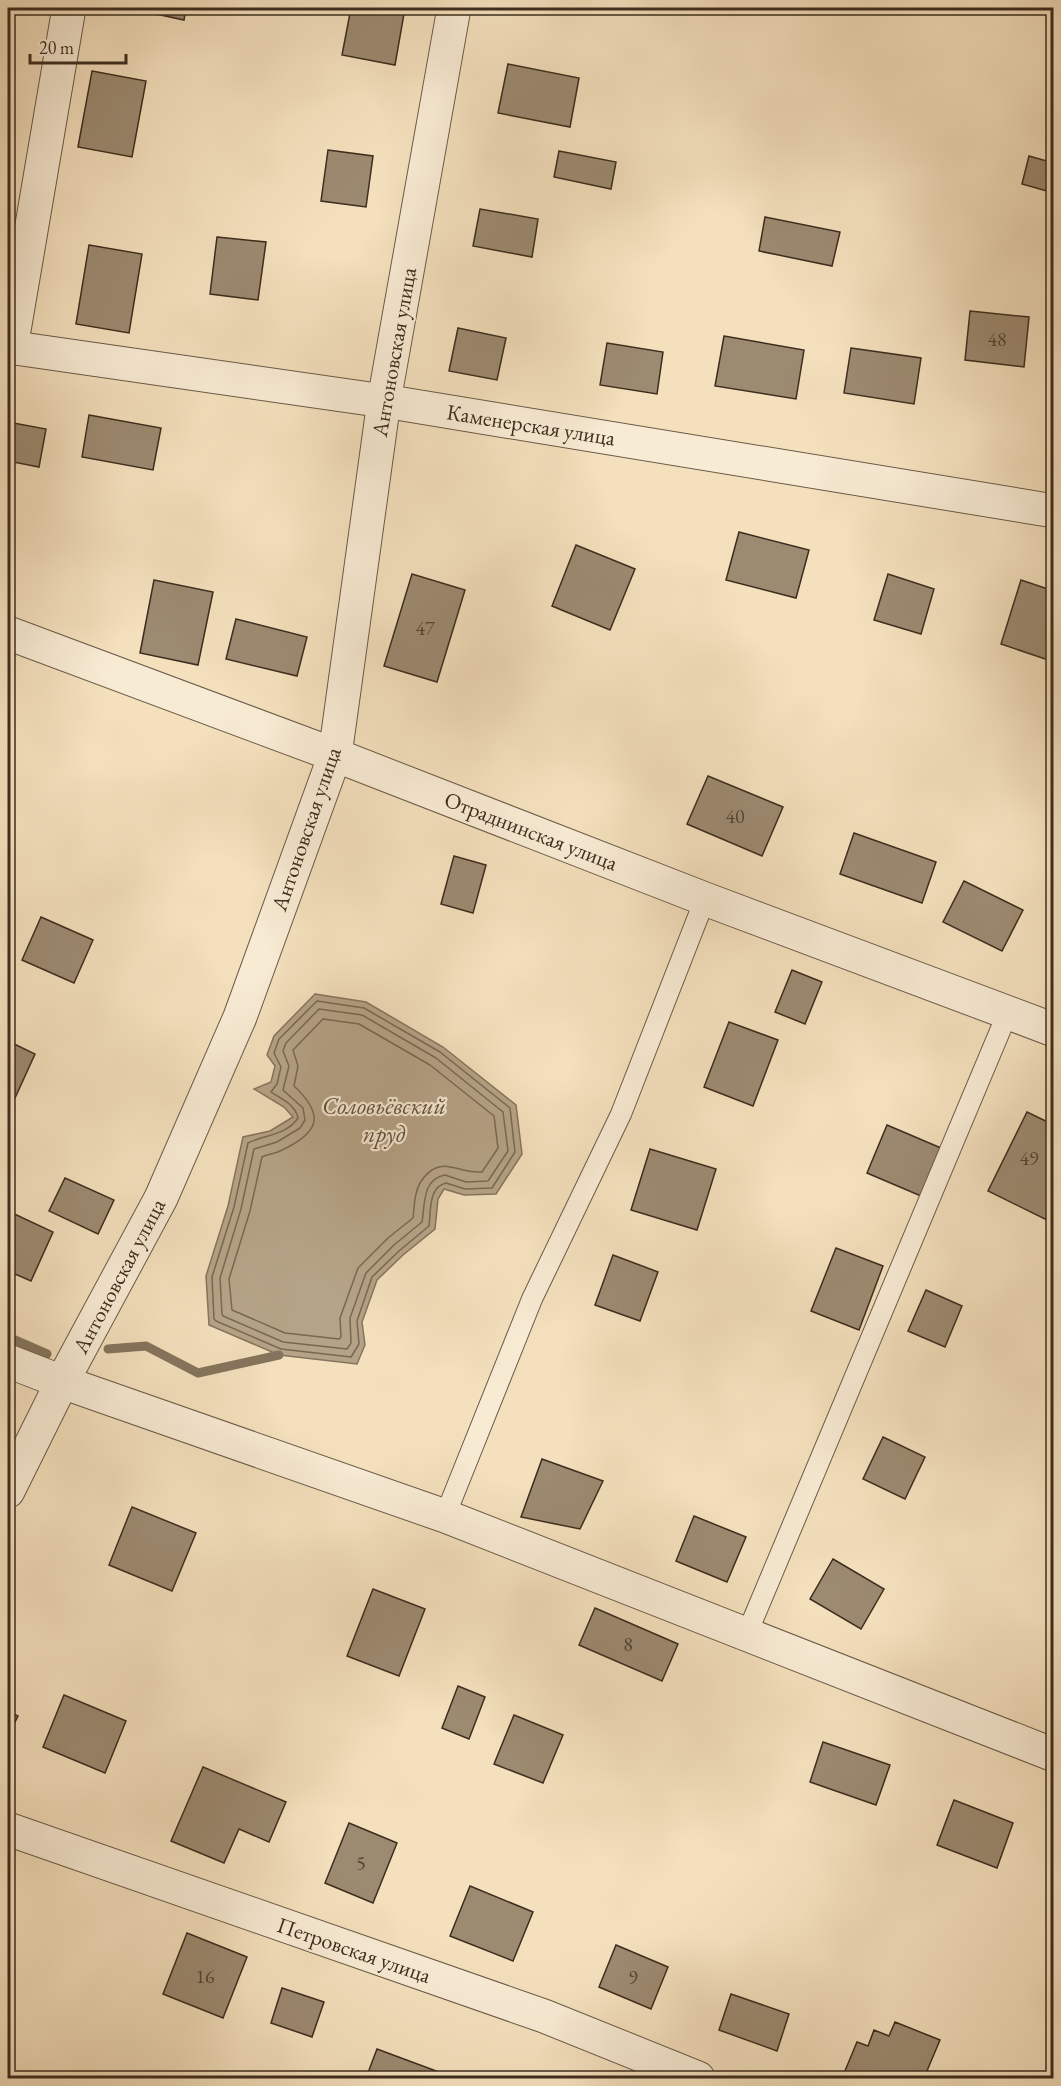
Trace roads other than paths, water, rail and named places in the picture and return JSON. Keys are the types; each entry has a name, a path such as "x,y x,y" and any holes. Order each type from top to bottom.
{"street":[{"path":"9,348 69,8"},
{"name":"Антоновская улица","path":"8,1491 62,1382 161,1198 240,1017 335,754 384,401 454,8"},
{"name":"Каменерская улица","path":"9,348 384,401 1053,511"},
{"name":"Отраднинская улица","path":"8,633 335,754 705,899 1053,1030"},
{"path":"8,1361 445,1516 1053,1755"},
{"name":"Петровская улица","path":"8,1829 544,2016 698,2079"}],"lane":[{"path":"445,1516 532,1299 621,1114 705,899"},
{"path":"747,1636 1008,1012"}],"water":[{"name":"Соловьёвский пруд","path":"315,994 366,1002 443,1047 516,1105 522,1154 496,1194 464,1195 444,1189 438,1199 435,1229 377,1280 362,1322 365,1345 357,1364 279,1355 209,1325 206,1276 228,1206 243,1137 270,1131 293,1117 284,1107 254,1089 271,1082 275,1066 267,1055 274,1036"}],"waterway":[{"path":"8,1337 47,1354"},
{"path":"108,1349 146,1346 198,1373 279,1355"}]}
